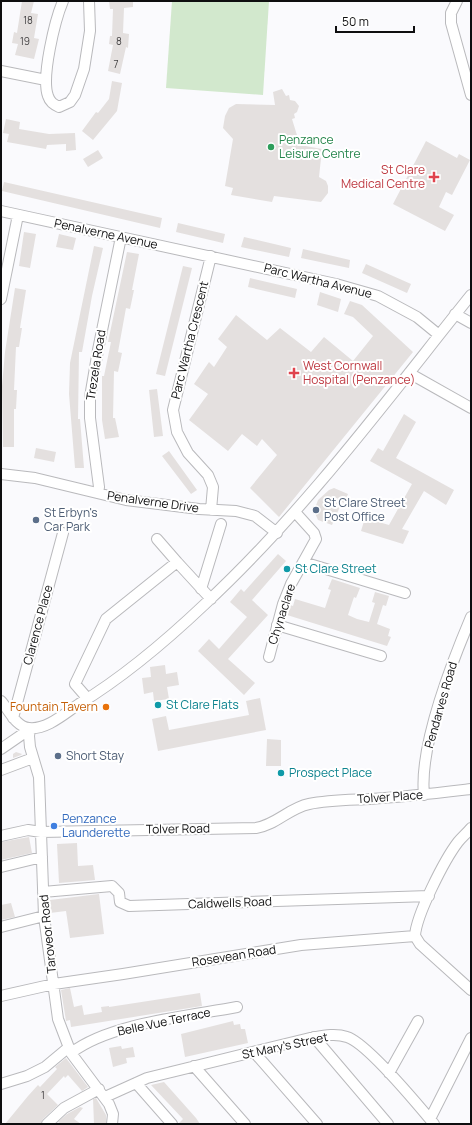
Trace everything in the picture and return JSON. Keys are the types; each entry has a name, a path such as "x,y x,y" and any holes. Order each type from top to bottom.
{"street":[{"path":"63,1 53,32 46,80 48,95 52,103 59,107 70,102 75,95 84,69 90,31 89,1"},
{"path":"457,1 451,13 451,23 471,95"},
{"path":"1,71 46,80"},
{"name":"Penalverne Avenue","path":"1,211 211,256"},
{"path":"1,299 18,215"},
{"name":"Trezela Road","path":"98,493 99,487 90,418 90,397 121,237"},
{"name":"Parc Wartha Avenue","path":"211,256 336,284 378,296 418,317 438,335"},
{"name":"Parc Wartha Crescent","path":"211,256 173,410 178,432 188,453 208,475 213,487 211,510"},
{"path":"1,702 13,718 22,726 30,728 45,726 88,699 143,658 210,599 277,533 332,469 471,295"},
{"path":"455,314 471,323"},
{"path":"408,373 471,408"},
{"name":"Penalverne Drive","path":"1,474 35,478 126,500 211,510 236,511 255,516 277,533"},
{"name":"Chynaclare","path":"269,657 277,625 291,584 316,539 314,533 295,512"},
{"path":"201,589 221,524"},
{"name":"Clarence Place","path":"13,718 64,533"},
{"path":"158,539 210,599"},
{"path":"88,699 75,684 106,619 177,562"},
{"path":"303,562 405,593"},
{"name":"Pendarves Road","path":"424,795 423,785 432,730 458,648 471,617"},
{"path":"277,625 381,656"},
{"path":"1,749 30,728"},
{"name":"Taroveor Road","path":"30,728 28,736 39,777 44,916 58,1019 70,1050 102,1093 113,1114 112,1124"},
{"path":"1,770 33,758"},
{"name":"Tolver Place","path":"308,804 424,795 471,788"},
{"name":"Tolver Road","path":"1,836 28,830 41,832 256,828 264,827 288,812 308,804"},
{"path":"471,828 450,854 429,896 415,929 415,936 420,944 471,990"},
{"path":"1,867 42,857"},
{"name":"Caldwells Road","path":"43,892 112,886 119,893 120,902 123,905 129,906 429,896"},
{"path":"1,927 44,916"},
{"name":"Rosevean Road","path":"1,996 54,984 301,945 415,936"},
{"name":"Belle Vue Terrace","path":"1,1084 27,1076 45,1067 70,1050 83,1044 147,1023 237,1007"},
{"path":"389,1073 418,1021"},
{"name":"St Mary's Street","path":"47,1124 64,1108 147,1078 314,1037 331,1035 347,1037 355,1041 389,1073 432,1121"},
{"path":"314,1037 388,1124"},
{"path":"432,1121 471,1038"},
{"path":"254,1052 317,1124"},
{"path":"194,1066 245,1124"},
{"path":"136,1083 172,1124"}],"green space":[{"path":"172,1 269,1 263,95 166,88"}],"building":[{"path":"22,1 34,1 31,13 38,14 34,38 39,39 34,59 15,55 18,44 12,43 14,32 17,33"},
{"path":"109,1 133,1 133,7 124,8 123,33 129,34 128,48 126,47 120,74 108,71 113,45 109,44 110,36 112,36 113,9 110,9"},
{"path":"112,81 122,83 117,111 93,140 82,131 96,112 98,113 109,99"},
{"name":"Penzance Leisure Centre","path":"282,89 286,96 289,95 290,100 295,101 299,106 297,112 294,114 295,118 292,119 300,145 322,149 319,177 326,181 328,193 321,202 274,196 272,202 231,195 233,188 225,186 233,139 223,128 225,116 229,108 236,104 275,105 273,92"},
{"path":"6,119 20,122 19,129 49,134 75,133 76,150 66,151 66,144 47,145 46,149 7,142 9,134 3,133"},
{"name":"St Clare Medical Centre","path":"426,141 457,158 459,154 470,160 452,195 446,192 439,207 454,215 445,231 393,204"},
{"path":"98,150 103,158 88,167 83,159"},
{"path":"4,182 162,218 160,228 2,191"},
{"path":"178,223 225,234 223,243 176,232"},
{"path":"24,232 36,234 30,268 19,266"},
{"path":"59,234 76,238 73,250 56,247"},
{"path":"244,237 291,248 289,257 241,247"},
{"path":"94,246 103,248 92,296 82,352 79,352 78,419 80,419 84,468 75,468 69,394 70,363"},
{"path":"303,249 350,260 349,268 301,258"},
{"path":"127,252 139,254 130,309 126,308 118,352 122,353 118,372 114,371 113,418 115,418 119,437 105,439 102,420 102,376 104,376 111,342 108,342"},
{"path":"366,264 411,284 407,293 362,273"},
{"path":"183,266 192,268 165,376 156,374"},
{"path":"250,278 297,289 295,298 248,287"},
{"path":"15,288 26,290 20,328 22,328 19,347 16,347 14,390 17,390 16,409 14,409 14,447 3,447 2,386 5,352"},
{"path":"320,292 341,299 338,312 317,305"},
{"path":"350,301 362,305 413,352 279,517 250,488 277,455 262,439 257,446 242,434 228,451 189,420 208,394 194,384 209,362 214,367 227,347 218,339 236,315 267,340 280,328 311,352 324,337 353,361 373,336 353,317 344,314"},
{"path":"157,389 163,436 154,437 149,390"},
{"path":"404,414 416,422 396,458 454,490 446,505 424,491 402,529 409,531 403,544 361,531 365,518 389,525 412,484 370,461 378,448 383,451"},
{"path":"36,448 56,452 54,462 34,458"},
{"path":"169,451 197,490 191,494 162,456"},
{"path":"334,488 348,494 344,503 342,502 332,525 318,520 314,511 318,500 329,490"},
{"path":"278,554 286,561 252,600 268,615 228,659 255,683 244,695 198,651 209,639 219,649 247,617 230,602 241,589 244,592"},
{"path":"332,579 360,588 356,598 354,597 348,615 357,619 369,622 375,603 372,602 375,592 389,596 386,606 383,605 377,624 390,629 388,636 391,637 387,646 287,615 290,605 293,606 295,599 325,608 331,590 328,589"},
{"path":"165,665 166,674 177,672 179,685 167,687 169,699 154,701 153,692 144,694 142,678 151,677 150,667"},
{"path":"260,698 266,730 158,751 152,719 166,716 169,730 249,715 246,701"},
{"path":"267,739 281,740 281,766 266,766"},
{"path":"16,752 22,754 13,758 13,754"},
{"path":"29,837 32,853 1,860 1,842"},
{"path":"77,843 78,866 93,865 95,880 59,883 57,844"},
{"path":"99,894 104,934 70,938 66,911 50,913 50,900"},
{"path":"11,903 15,917 1,920 1,905"},
{"path":"70,988 74,1007 82,1005 84,1015 102,1012 101,1007 200,993 202,1006 71,1027 70,1020 66,1021 61,990"},
{"path":"233,1021 234,1025 240,1024 241,1029 245,1029 248,1043 185,1057 181,1034"},
{"path":"121,1046 122,1049 133,1047 135,1057 126,1058 127,1063 113,1067 109,1048"},
{"path":"66,1058 88,1087 82,1091 68,1075 65,1078 64,1076 47,1094 58,1105 43,1119 41,1124 5,1124 38,1085 40,1087 57,1069 55,1067"},
{"path":"164,1082 200,1124 178,1124 183,1119 151,1085"},
{"path":"96,1098 106,1115 106,1124 94,1124 93,1099"},
{"path":"80,1107 83,1108 74,1119 81,1124 61,1124 58,1122 67,1114"}],"place":[{"name":"Penzance Leisure Centre","path":"271,147"},
{"name":"St Clare Medical Centre","path":"434,177"},
{"name":"West Cornwall Hospital (Penzance)","path":"294,373"},
{"name":"St Clare Street Post Office","path":"316,510"},
{"name":"St Erbyn's Car Park","path":"36,520"},
{"name":"St Clare Street","path":"287,569"},
{"name":"St Clare Flats","path":"158,705"},
{"name":"Fountain Tavern","path":"106,707"},
{"name":"Short Stay","path":"58,756"},
{"name":"Prospect Place","path":"281,773"},
{"name":"Penzance Launderette","path":"54,826"}]}
